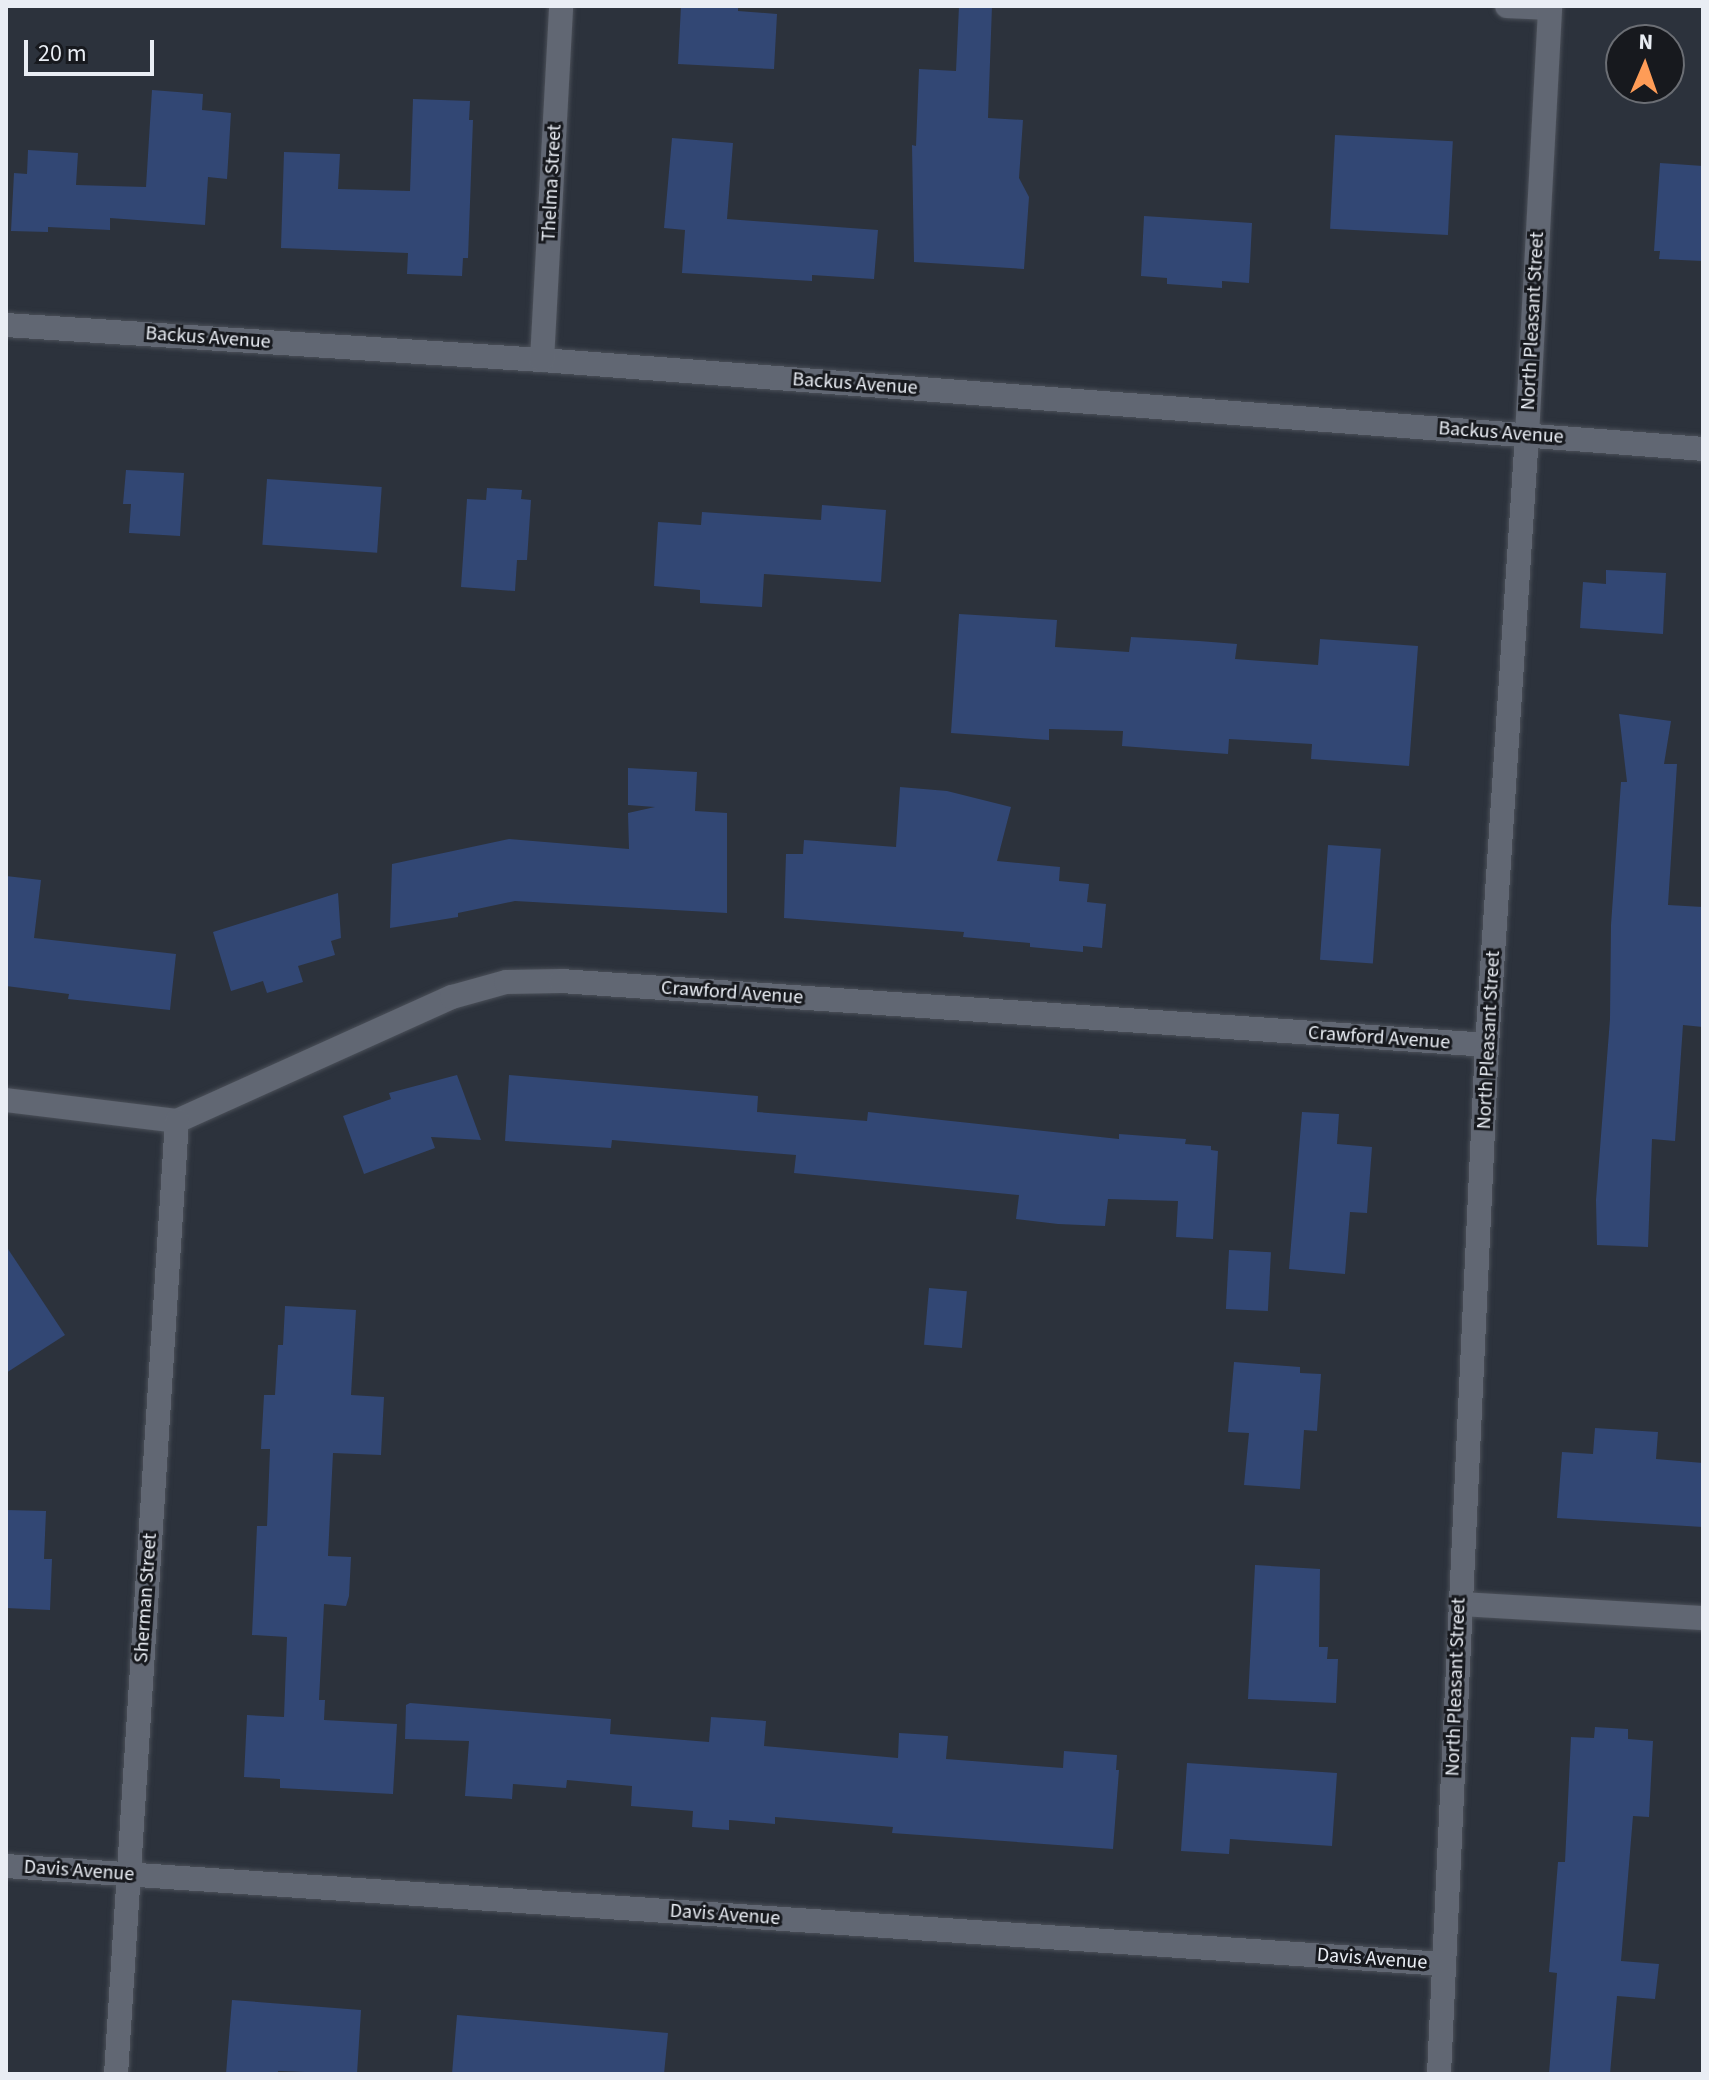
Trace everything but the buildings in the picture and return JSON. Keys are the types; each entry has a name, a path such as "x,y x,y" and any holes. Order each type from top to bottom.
{"street":[{"name":"Thelma Street","path":"542,360 561,6"},
{"path":"1507,6 1550,7"},
{"name":"North Pleasant Street","path":"1439,2074 1487,1045 1527,435 1550,7"},
{"name":"Backus Avenue","path":"6,325 542,360 1703,449"},
{"name":"Crawford Avenue","path":"177,1121 452,997 506,982 561,981 1487,1045"},
{"path":"6,1100 177,1121"},
{"name":"Sherman Street","path":"116,2074 177,1121"},
{"path":"1460,1604 1703,1618"},
{"name":"Davis Avenue","path":"6,1866 1444,1964"}]}
